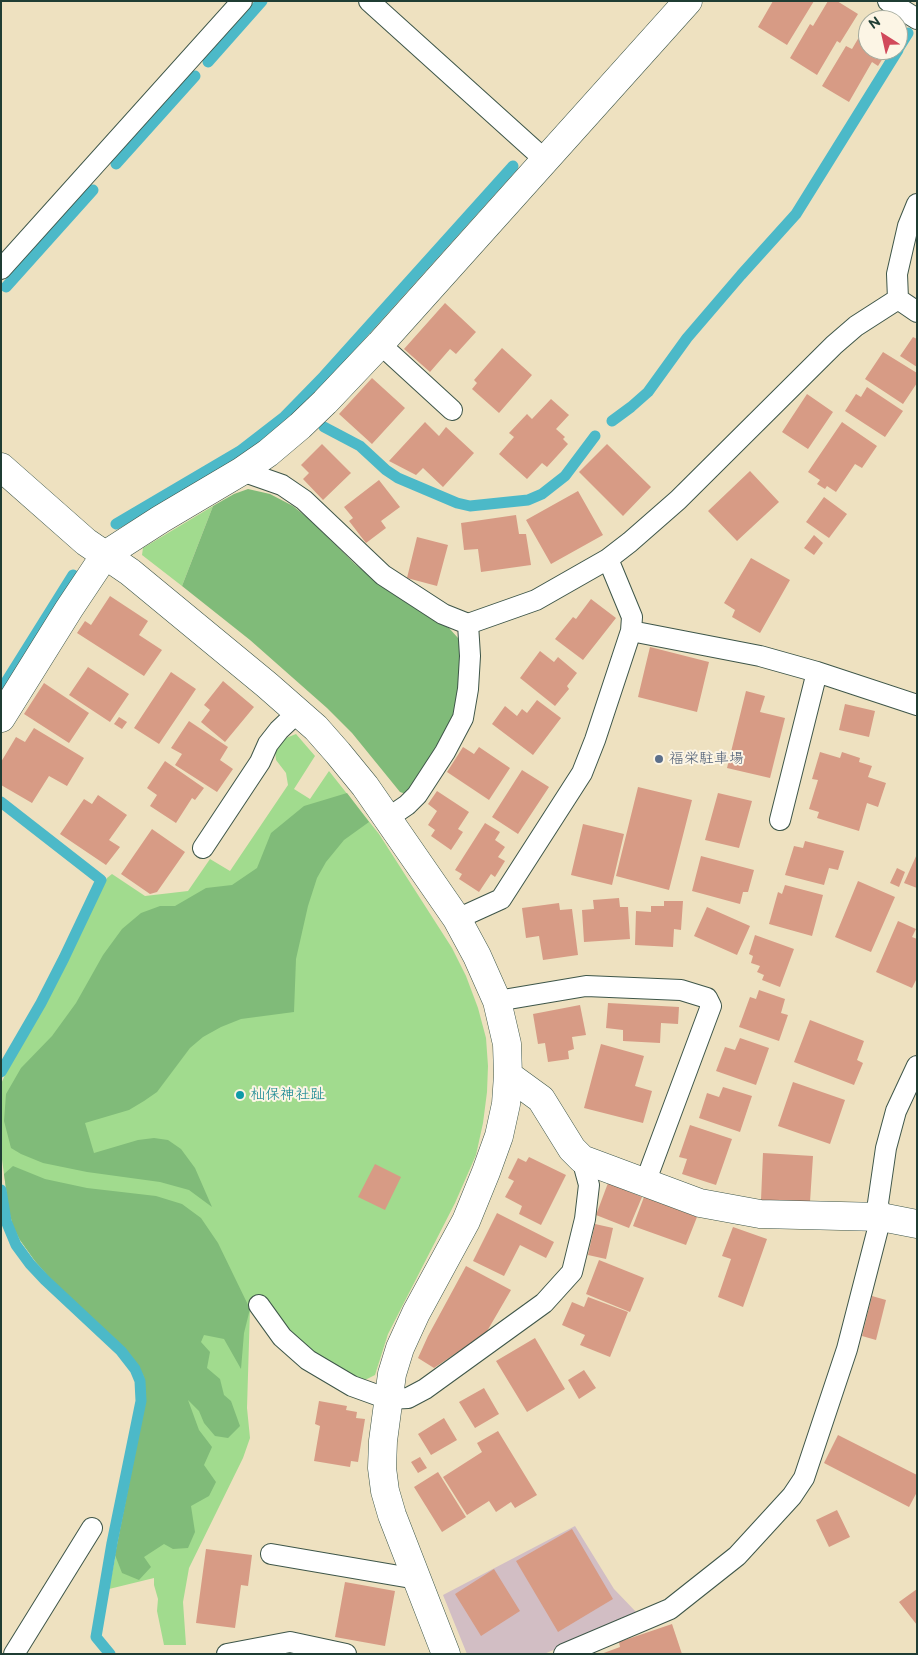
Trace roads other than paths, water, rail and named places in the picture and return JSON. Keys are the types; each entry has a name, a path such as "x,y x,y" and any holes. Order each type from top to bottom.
{"street":[{"path":"1,718 105,554 242,471 268,453 326,402 688,1"},
{"path":"1,467 86,542 130,572 298,712 338,753 388,818 457,919 481,964 497,1001 507,1044 508,1075 506,1104 499,1136 466,1221 416,1313 400,1348 392,1374 383,1441 382,1468 384,1491 446,1654"},
{"path":"508,1075 542,1099 572,1149 582,1159 700,1203 760,1214 881,1217 917,1224"}],"lane":[{"path":"1,269 242,1"},
{"path":"369,1 544,160"},
{"path":"888,1 917,19"},
{"path":"898,299 897,274 908,226 917,204"},
{"path":"898,299 917,312"},
{"path":"242,471 282,485 304,500 383,575 443,614 468,624 536,600 608,559 678,500 834,345 856,326 898,299"},
{"path":"380,344 452,410"},
{"path":"457,919 501,899 582,773 595,740 631,630 632,617 608,559"},
{"path":"388,818 417,795 440,760 463,718 468,689 470,656 468,624"},
{"path":"631,630 760,656 817,672 917,705"},
{"path":"780,820 817,672"},
{"path":"203,848 260,762 268,744 279,730 298,712"},
{"path":"497,1001 586,986 681,990 707,998 711,1006 645,1182"},
{"path":"564,1654 670,1609 737,1556 792,1496 804,1478 847,1349 881,1217 878,1203 886,1148 896,1111 917,1066"},
{"path":"258,1305 282,1337 308,1360 352,1386 388,1399 408,1398 425,1389 544,1304 572,1272 585,1219 589,1185 582,1159"},
{"path":"14,1654 92,1528"},
{"path":"271,1554 417,1579"},
{"path":"227,1654 290,1642 346,1654"}],"waterway":[{"path":"208,62 262,1"},
{"path":"612,421 648,392 687,338 796,214 892,60"},
{"path":"116,164 195,76"},
{"path":"116,524 240,451 284,417 324,376 513,166"},
{"path":"6,287 93,190"},
{"path":"324,427 360,446 386,470 398,478 457,503 470,506 528,500 542,494 565,476 595,436"},
{"path":"1,690 73,575"},
{"path":"1,802 101,880 41,1003 1,1072"},
{"path":"1,1190 6,1221 16,1245 45,1280 121,1351 135,1369 140,1381 141,1401 112,1543 96,1637 110,1654"}],"place":[{"name":"福栄駐車場","path":"659,759"},
{"name":"杣保神社趾","path":"240,1095"}]}
